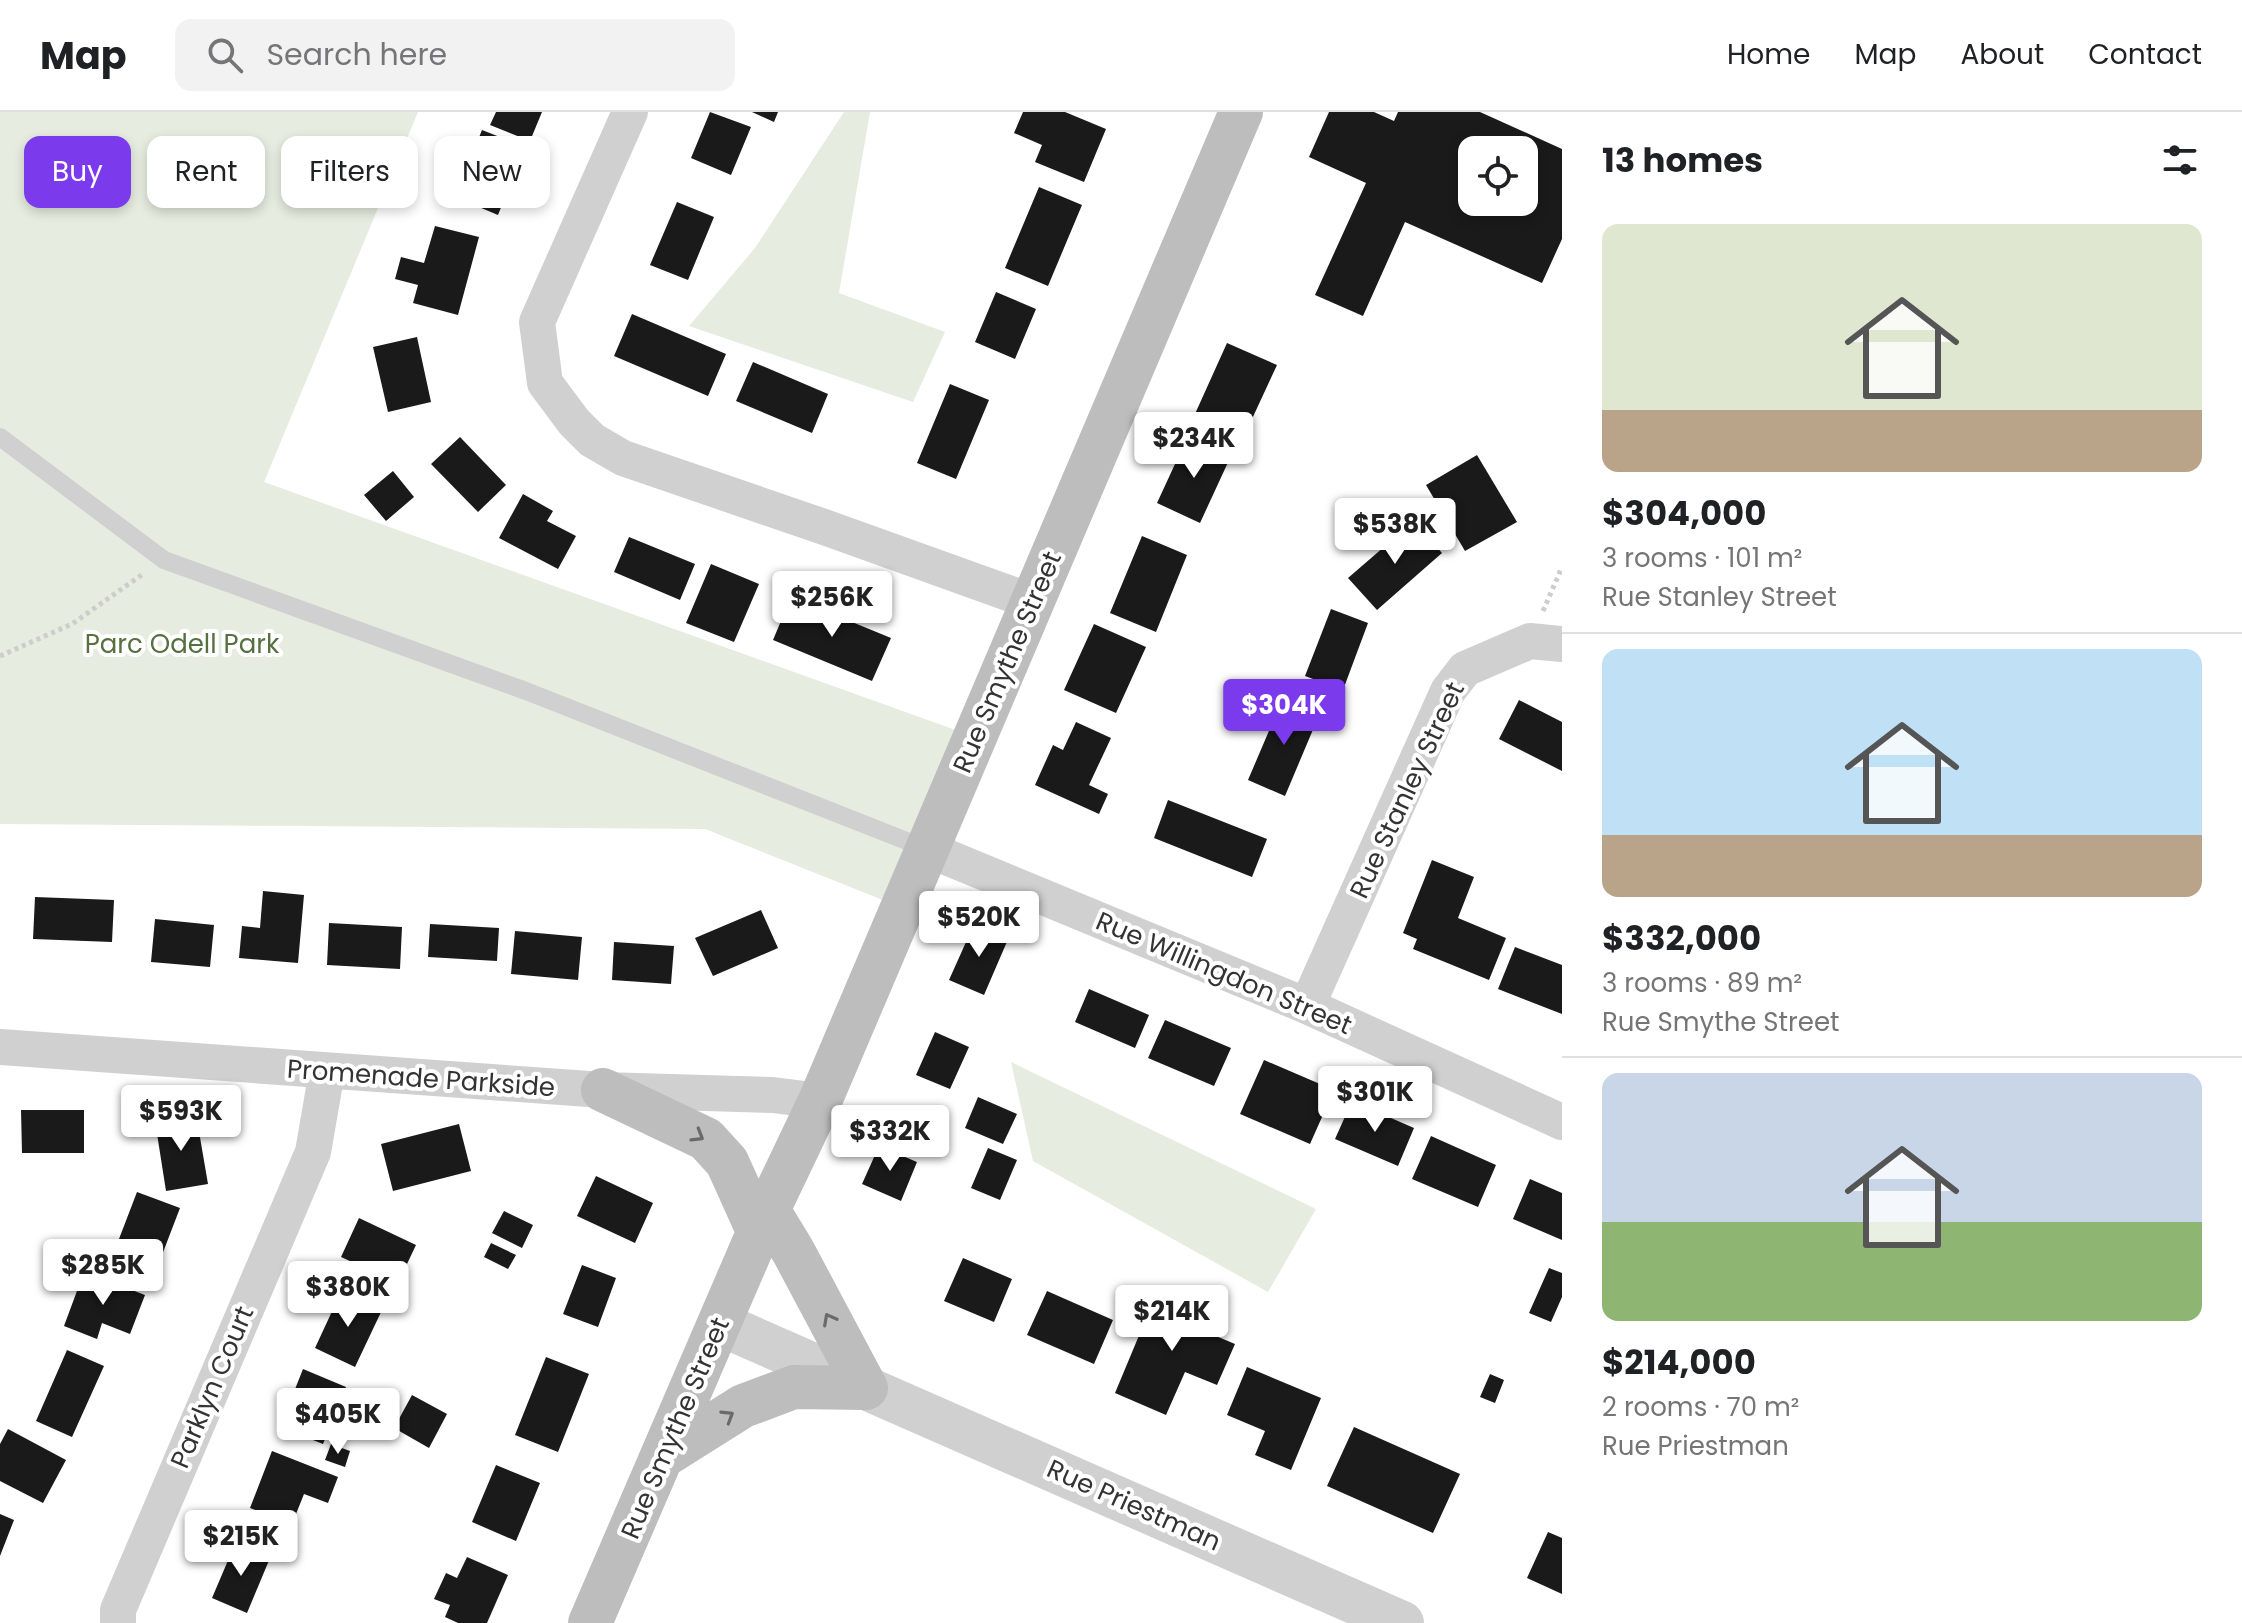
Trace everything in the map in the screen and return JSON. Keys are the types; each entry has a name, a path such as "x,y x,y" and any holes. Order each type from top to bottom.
{"main road":[{"name":"Rue Smythe Street","path":"590,1623 763,1221 820,1101 1241,112"},
{"path":"603,1090 706,1139 727,1162 763,1221 793,1251 866,1388 794,1387 743,1406 662,1457"}],"street":[{"path":"630,112 537,322 545,383 574,422 592,440 623,458 1033,602"},
{"name":"Rue Stanley Street","path":"1307,1006 1448,691 1465,669 1551,630"},
{"name":"Rue Willingdon Street","path":"927,849 1307,1006 1562,1122"},
{"name":"Promenade Parkside","path":"0,1047 603,1090 773,1095 820,1101"},
{"name":"Parklyn Court","path":"112,1619 313,1152 327,1071"},
{"name":"Rue Priestman","path":"720,1324 1402,1623"}],"lane":[{"path":"0,437 164,560 526,691 927,849"}],"path":[{"path":"0,656 72,624 164,560"},
{"path":"1551,630 1562,567"}],"green space":[{"name":"Parc Odell Park","path":"0,112 418,112 408,136 281,136 281,208 378,208 264,482 975,737 903,908 705,829 0,824"},
{"path":"844,112 870,112 839,293 945,332 913,402 689,326 755,248"},
{"path":"1011,1062 1316,1209 1268,1292 1033,1161"}],"building":[{"path":"496,112 542,112 532,136 518,136 490,125"},
{"path":"710,112 751,127 731,175 691,158"},
{"path":"752,112 778,112 774,122"},
{"path":"1023,112 1065,112 1106,129 1084,182 1035,162 1042,145 1014,133"},
{"path":"1329,112 1374,112 1394,121 1398,112 1480,112 1533,136 1458,136 1458,216 1538,216 1538,138 1562,149 1562,239 1542,283 1405,222 1363,316 1315,295 1366,183 1309,157"},
{"path":"482,130 497,136 480,136"},
{"path":"1039,187 1082,205 1048,286 1005,268"},
{"path":"677,202 714,217 688,280 650,265"},
{"path":"481,208 501,208 498,215"},
{"path":"435,226 479,237 458,315 413,303 418,285 395,279 401,257 424,263"},
{"path":"996,292 1036,309 1015,359 975,342"},
{"path":"632,314 726,354 708,396 614,356"},
{"path":"417,337 431,402 388,412 373,347"},
{"path":"1227,343 1277,365 1239,447 1190,425"},
{"path":"753,362 828,394 812,433 736,401"},
{"path":"950,384 989,400 956,479 917,463"},
{"path":"460,437 506,485 478,512 431,464"},
{"path":"1187,438 1230,458 1200,523 1157,503"},
{"path":"1477,455 1517,522 1465,551 1426,485"},
{"path":"393,471 414,497 386,521 364,495"},
{"path":"523,494 553,511 547,521 576,536 558,569 499,538"},
{"path":"1414,521 1442,553 1377,610 1348,578"},
{"path":"1142,536 1187,555 1156,632 1110,613"},
{"path":"629,537 695,564 680,600 614,572"},
{"path":"711,564 759,584 734,642 686,623"},
{"path":"791,597 891,638 872,681 773,640"},
{"path":"1331,609 1368,623 1343,690 1305,676"},
{"path":"1094,624 1146,647 1116,713 1064,690"},
{"path":"1283,698 1320,713 1285,796 1248,780"},
{"path":"1519,700 1562,722 1562,771 1499,739"},
{"path":"1076,722 1111,738 1089,785 1108,794 1099,814 1035,785 1053,745 1063,750"},
{"path":"1168,800 1267,839 1252,877 1154,838"},
{"path":"1432,860 1474,877 1458,918 1506,938 1489,980 1413,949 1417,939 1403,933"},
{"path":"263,891 304,895 298,963 239,958 242,926 260,928"},
{"path":"35,897 114,900 112,942 33,939"},
{"path":"761,910 778,948 713,976 695,938"},
{"path":"155,919 214,925 210,967 151,962"},
{"path":"975,922 1009,937 984,995 949,980"},
{"path":"329,923 402,927 400,969 327,965"},
{"path":"430,924 499,928 497,961 428,957"},
{"path":"515,931 582,937 578,980 511,974"},
{"path":"614,942 674,946 671,984 612,980"},
{"path":"1515,947 1562,965 1562,1014 1498,989"},
{"path":"1089,989 1149,1015 1135,1048 1075,1022"},
{"path":"1165,1020 1231,1048 1214,1086 1148,1058"},
{"path":"935,1032 969,1047 950,1089 916,1075"},
{"path":"1264,1060 1334,1090 1310,1144 1240,1114"},
{"path":"978,1097 1017,1114 1003,1144 965,1128"},
{"path":"1352,1101 1414,1128 1398,1166 1335,1139"},
{"path":"21,1110 84,1110 84,1153 22,1153"},
{"path":"196,1114 208,1184 166,1191 155,1121"},
{"path":"459,1124 471,1171 393,1191 381,1144"},
{"path":"1431,1136 1496,1165 1478,1207 1412,1179"},
{"path":"879,1146 917,1162 901,1201 862,1184"},
{"path":"988,1148 1017,1160 1000,1200 971,1188"},
{"path":"596,1176 653,1203 635,1243 577,1216"},
{"path":"1530,1179 1562,1193 1562,1240 1513,1219"},
{"path":"137,1192 180,1208 157,1268 114,1252"},
{"path":"504,1211 533,1225 522,1248 492,1233"},
{"path":"359,1218 416,1245 398,1283 341,1257"},
{"path":"491,1243 516,1255 508,1269 484,1257"},
{"path":"963,1258 1012,1279 994,1322 944,1301"},
{"path":"582,1265 616,1278 598,1327 563,1314"},
{"path":"1549,1268 1562,1273 1562,1297 1551,1322 1529,1313"},
{"path":"84,1272 145,1295 130,1334 102,1323 97,1339 64,1326"},
{"path":"1158,1290 1211,1313 1204,1331 1235,1344 1217,1385 1185,1372 1166,1415 1115,1393"},
{"path":"1047,1291 1113,1320 1094,1364 1027,1335"},
{"path":"341,1292 382,1310 355,1367 315,1348"},
{"path":"67,1350 104,1366 72,1437 36,1421"},
{"path":"546,1357 589,1374 558,1452 515,1435"},
{"path":"1247,1367 1321,1398 1291,1470 1255,1455 1265,1431 1227,1415"},
{"path":"303,1369 346,1387 323,1444 280,1427"},
{"path":"1490,1374 1504,1380 1495,1403 1480,1397"},
{"path":"412,1395 447,1414 429,1448 394,1428"},
{"path":"1354,1427 1460,1474 1433,1533 1327,1486"},
{"path":"8,1429 66,1460 43,1503 0,1481 0,1444"},
{"path":"331,1444 350,1451 345,1467 325,1460"},
{"path":"272,1451 338,1477 328,1503 304,1494 292,1524 250,1508"},
{"path":"496,1465 540,1483 516,1541 472,1522"},
{"path":"0,1514 14,1520 0,1556"},
{"path":"1548,1532 1562,1538 1562,1594 1527,1578"},
{"path":"235,1544 270,1558 247,1613 212,1598"},
{"path":"467,1557 508,1575 487,1623 458,1623 445,1617 450,1605 434,1599 446,1573 457,1578"}]}
